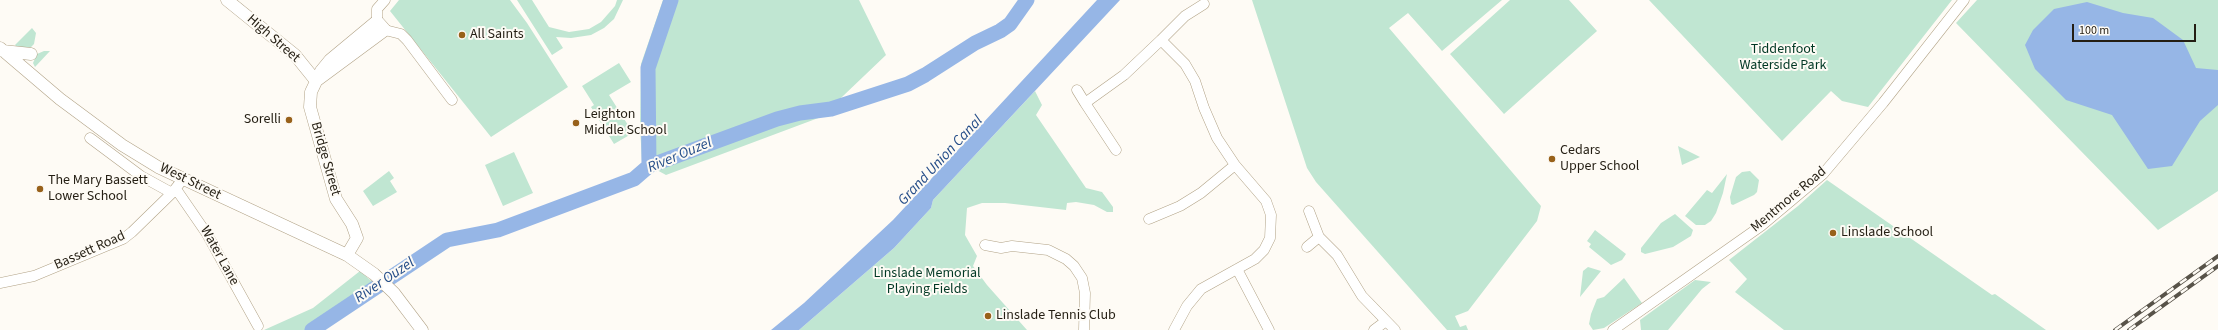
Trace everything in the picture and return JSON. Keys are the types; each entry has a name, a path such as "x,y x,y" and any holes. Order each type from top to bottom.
{"street":[{"name":"High Street","path":"227,0 295,56 316,81"},
{"path":"385,0 377,9 376,15 381,25 400,34 407,40 452,100"},
{"name":"Mentmore Road","path":"1613,330 1761,226 1823,174 1883,103 1964,0"},
{"path":"1085,103 1124,75 1185,16 1204,4"},
{"path":"316,81 321,71 330,60 381,25"},
{"path":"1161,40 1185,64 1195,81 1204,108 1217,138 1235,165 1266,201 1271,215 1272,226 1270,238 1264,250 1255,259 1201,288 1187,306 1174,330"},
{"path":"2,50 31,54"},
{"name":"West Street","path":"2,50 60,99 177,187"},
{"name":"Bridge Street","path":"316,81 311,92 310,107 336,199 352,224 357,238 346,255"},
{"path":"1077,90 1116,150"},
{"name":"West Street","path":"90,138 141,176 177,187 323,242 346,255 374,274 394,293 422,330"},
{"path":"1149,219 1180,206 1201,193 1235,165"},
{"name":"Bassett Road","path":"0,283 34,276 123,238 132,232 177,187"},
{"name":"Water Lane","path":"177,187 207,234 258,326"},
{"path":"1309,211 1319,238 1337,255 1362,296 1394,330"},
{"path":"1307,247 1319,238"},
{"path":"985,245 1001,248 1012,246 1048,250 1066,259 1074,266 1082,278 1085,294 1084,330"},
{"path":"1237,269 1269,330"},
{"path":"1374,330 1386,321"}],"green space":[{"path":"399,0 510,0 527,23 568,87 491,137 390,11"},
{"path":"517,0 532,0 549,27 569,32 589,29 601,22 615,6 617,0 623,0 614,19 604,28 591,35 571,38 556,37 563,48 552,55"},
{"path":"663,0 859,0 886,55 821,117 666,175 642,162 640,126 641,64"},
{"path":"1252,0 1502,0 1442,51 1408,13 1389,28 1541,206 1537,221 1468,311 1455,316 1460,327 1466,325 1468,330 1447,330 1316,182 1307,168"},
{"path":"1510,0 1569,0 1597,31 1504,114 1450,54"},
{"name":"Tiddenfoot Waterside Park","path":"1649,0 1952,0 1868,107 1842,101 1831,91 1782,141"},
{"path":"1977,0 2218,0 2218,191 2158,230 1956,23"},
{"path":"32,28 36,33 34,44 29,49 18,48 15,45"},
{"path":"44,51 50,51 35,67 33,63 37,54"},
{"path":"619,63 631,82 609,95 633,133 614,144 591,107 594,105 582,86"},
{"name":"Linslade Memorial Playing Fields","path":"1035,91 1042,105 1036,115 1086,188 1102,192 1113,207 1113,212 1107,212 1094,205 1076,202 1067,203 1066,210 1005,203 982,203 967,208 965,235 977,256 973,266 987,285 1027,330 799,330 894,248 931,208 933,200"},
{"path":"1678,146 1700,157 1682,165"},
{"path":"514,152 533,193 503,206 485,165"},
{"path":"389,171 394,178 390,181 397,192 373,206 363,191"},
{"path":"1750,171 1759,180 1757,192 1754,195 1733,205 1731,204 1730,197 1736,177 1742,172"},
{"path":"1727,174 1723,193 1716,213 1711,221 1705,225 1696,225 1685,216 1707,190 1712,193"},
{"name":"Linslade School","path":"1827,180 1992,295 1995,294 2046,330 1784,330 1735,292 1747,279 1729,260 1798,206"},
{"path":"1675,214 1693,230 1691,236 1673,247 1645,254 1641,252 1641,248 1661,223"},
{"path":"1595,230 1626,254 1622,260 1611,265 1589,247 1591,244 1587,241"},
{"path":"1588,267 1601,271 1580,297 1583,271"},
{"path":"360,271 377,286 310,330 264,330 313,308"},
{"path":"1624,278 1642,303 1604,328 1593,330 1589,324 1597,299 1604,297"},
{"path":"1695,280 1711,282 1702,289 1668,330 1641,330 1640,320"}],"water":[{"path":"1097,0 1120,0 933,200 931,208 894,248 799,330 771,330 804,303 893,220"},
{"path":"2087,2 2123,13 2153,18 2183,40 2196,68 2218,70 2218,105 2200,121 2172,166 2148,169 2112,115 2066,100 2035,69 2025,45 2033,30 2054,9"}],"waterway":[{"path":"649,166 648,68 671,0"},
{"name":"River Ouzel","path":"312,330 447,240 498,230 634,179 649,166 777,119 800,113 831,109 908,84 975,43 1000,31 1010,24 1027,0"}],"railway":[{"path":"2115,330 2218,256"},
{"path":"2129,330 2218,266"}],"place":[{"name":"All Saints","path":"462,35"},
{"name":"Sorelli","path":"289,120"},
{"name":"Leighton Middle School","path":"576,123"},
{"name":"Cedars Upper School","path":"1552,159"},
{"name":"The Mary Bassett Lower School","path":"40,189"},
{"name":"Linslade School","path":"1833,233"},
{"name":"Linslade Tennis Club","path":"988,316"}],"water label":[{"name":"Grand Union Canal","path":"941,161"}]}
